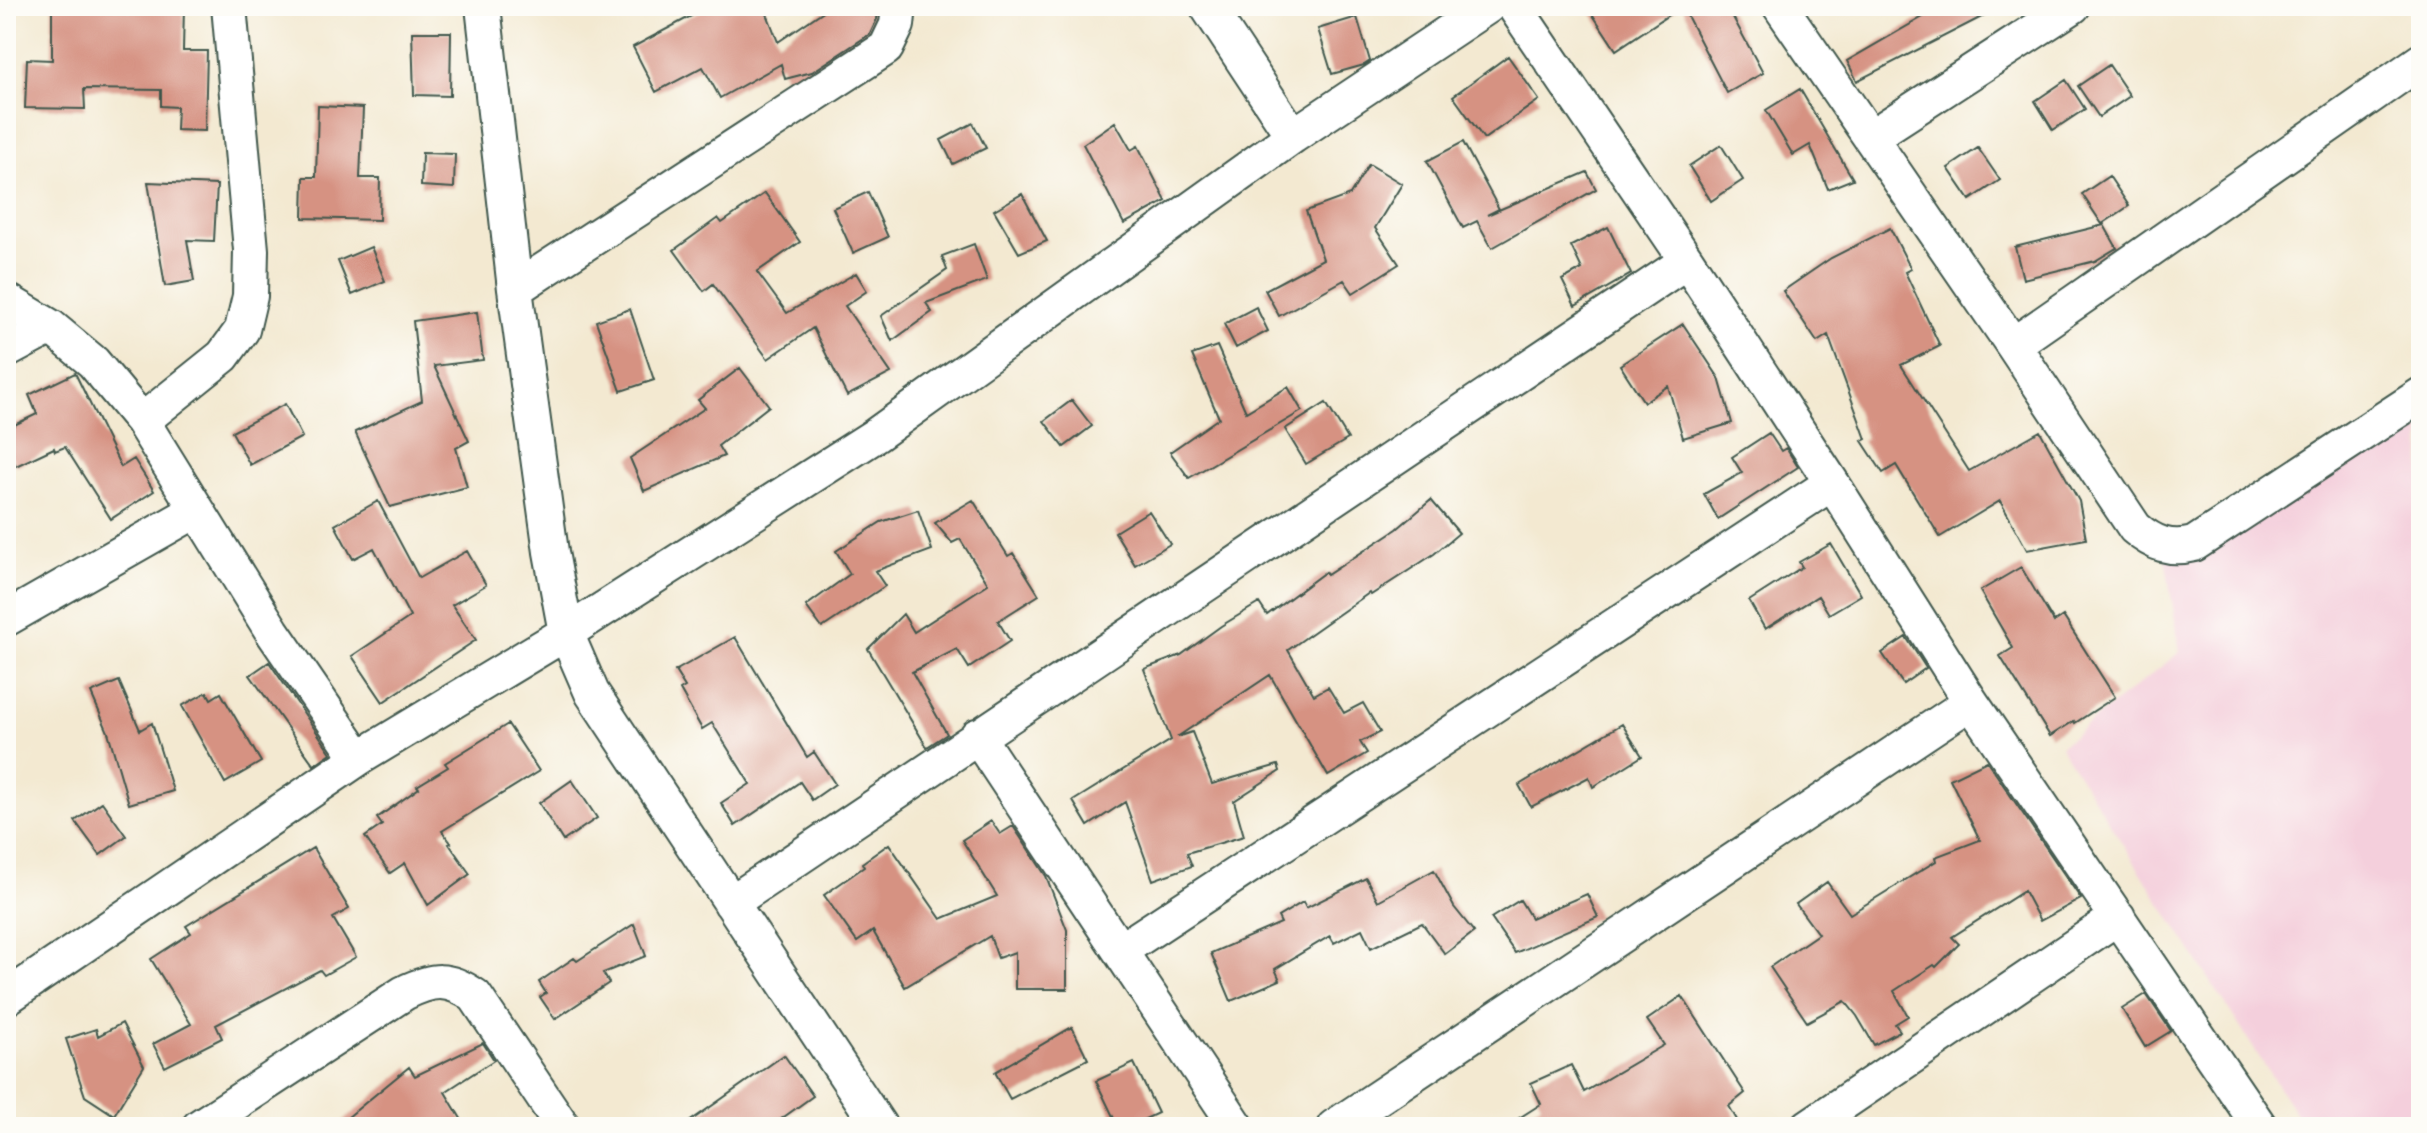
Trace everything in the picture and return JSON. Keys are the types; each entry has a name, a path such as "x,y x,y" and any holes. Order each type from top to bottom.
{"street":[{"path":"142,421 223,356 242,330 250,296 251,250 229,6"},
{"path":"483,6 515,289 551,552 566,633 592,693 880,1127"},
{"path":"515,289 886,48 897,25 899,6"},
{"path":"1207,6 1293,136"},
{"path":"6,998 359,758 566,633 876,435 1293,136 1488,6"},
{"path":"1514,6 1687,261 1971,702 2260,1127"},
{"path":"1780,6 2135,528 2148,539 2179,548 2194,544 2421,395"},
{"path":"1871,137 2073,6"},
{"path":"2013,345 2421,61"},
{"path":"731,903 1687,261"},
{"path":"6,300 51,327 93,362 142,421 272,631 359,758"},
{"path":"6,351 51,327"},
{"path":"1121,950 1832,483"},
{"path":"6,619 197,510"},
{"path":"1334,1127 1971,702"},
{"path":"977,736 1237,1127"},
{"path":"1808,1127 2118,917"},
{"path":"199,1127 404,993 421,984 437,981 465,989 475,996 563,1127"}],"shaded area":[{"path":"2421,395 2421,1127 2304,1127 2060,746 2180,652 2163,545"}],"building":[{"path":"52,6 184,6 183,51 207,51 205,131 176,130 177,107 161,106 161,90 84,89 85,109 25,108 27,59 52,60"},
{"path":"710,6 764,6 778,42 831,6 874,6 878,12 870,34 812,72 785,79 781,64 720,98 703,67 656,92 633,47"},
{"path":"1587,6 1682,6 1616,50"},
{"path":"1682,6 1727,6 1763,73 1727,93"},
{"path":"1942,6 2003,6 1857,81 1847,61"},
{"path":"1357,17 1370,61 1332,74 1318,29"},
{"path":"412,32 451,32 450,96 414,95"},
{"path":"1508,56 1539,100 1484,139 1453,96"},
{"path":"2109,65 2130,96 2099,117 2078,86"},
{"path":"2066,80 2085,109 2053,130 2035,101"},
{"path":"1800,89 1853,179 1828,189 1810,145 1793,155 1766,110"},
{"path":"318,106 363,108 360,178 380,178 379,220 303,218 304,177 316,177"},
{"path":"1115,122 1131,150 1138,146 1166,201 1124,224 1083,144"},
{"path":"973,123 986,148 953,164 941,140"},
{"path":"1463,142 1499,209 1487,215 1587,172 1596,189 1492,248 1477,221 1463,228 1427,161"},
{"path":"1721,145 1743,180 1711,201 1689,166"},
{"path":"1978,148 2000,180 1970,200 1948,168"},
{"path":"422,153 455,154 454,188 421,186"},
{"path":"1369,164 1402,184 1375,228 1399,264 1353,293 1344,280 1279,316 1265,290 1323,259 1306,211 1350,195"},
{"path":"2109,176 2129,206 2102,224 2082,194"},
{"path":"148,182 217,185 214,241 187,240 194,281 165,286"},
{"path":"868,192 888,237 853,253 833,208"},
{"path":"765,193 800,242 757,272 787,313 856,273 867,291 845,306 891,373 847,396 813,328 768,359 713,284 704,291 674,250 718,218 722,223"},
{"path":"1022,194 1047,241 1019,253 994,210"},
{"path":"2104,225 2117,248 2095,261 2023,279 2015,247"},
{"path":"1608,227 1631,274 1575,306 1562,280 1582,269 1571,246"},
{"path":"1890,228 1911,269 1905,272 1940,346 1901,365 1969,471 2040,431 2079,501 2086,539 2027,550 2000,501 1940,537 1896,465 1883,473 1862,441 1866,439 1828,335 1817,342 1783,291 1831,258"},
{"path":"974,244 987,280 926,303 932,312 892,341 881,316 947,270 942,256"},
{"path":"371,247 385,281 352,295 338,261"},
{"path":"1256,307 1268,331 1236,348 1224,324"},
{"path":"630,309 654,380 621,391 596,321"},
{"path":"477,312 483,360 434,366 469,441 456,448 467,487 390,507 355,432 422,401 413,321"},
{"path":"1683,324 1719,378 1732,423 1683,438 1668,386 1644,402 1620,365"},
{"path":"1217,346 1246,412 1288,387 1302,411 1189,478 1170,452 1219,418 1192,355"},
{"path":"740,368 769,406 718,446 724,456 644,491 630,458 705,408 698,400"},
{"path":"75,373 121,467 134,459 154,491 111,519 65,447 55,451 54,448 16,466 6,445 6,429 37,414 29,395"},
{"path":"1072,400 1092,426 1064,447 1044,421"},
{"path":"1326,403 1348,439 1306,464 1285,429"},
{"path":"285,404 302,437 250,465 232,432"},
{"path":"1769,433 1781,451 1786,448 1798,467 1718,519 1704,494 1742,473 1732,457"},
{"path":"973,500 1008,556 1013,553 1039,595 998,621 1010,641 969,668 957,649 912,672 947,734 927,747 868,649 903,614 914,632 988,584 960,539 952,543 935,523"},
{"path":"1431,500 1459,533 1434,554 1371,595 1369,593 1288,650 1314,695 1328,687 1344,713 1363,703 1380,732 1360,742 1367,753 1328,776 1270,675 1177,737 1192,732 1212,784 1278,765 1280,771 1234,801 1244,836 1187,853 1192,866 1153,880 1125,802 1088,826 1073,801 1171,740 1144,669 1181,655 1259,603 1267,615 1325,572 1327,575 1397,529"},
{"path":"378,501 419,578 467,551 486,585 452,605 476,640 383,702 352,656 410,617 374,548 353,559 335,525"},
{"path":"918,510 932,550 875,571 885,586 822,628 806,606 850,574 836,551 881,522"},
{"path":"1149,511 1170,544 1135,565 1115,532"},
{"path":"1831,544 1861,595 1829,614 1818,596 1765,629 1749,601 1802,567 1799,562"},
{"path":"2021,567 2054,622 2063,616 2115,697 2050,736 2000,656 2013,648 1980,591"},
{"path":"735,637 807,757 814,752 835,784 812,800 800,782 735,826 721,803 750,784 712,723 702,729 680,690 685,687 675,671"},
{"path":"1906,637 1926,668 1903,684 1882,653"},
{"path":"269,662 331,753 314,765 250,675"},
{"path":"119,681 140,730 152,723 173,791 129,804 108,732 91,693"},
{"path":"207,692 211,699 221,693 261,762 225,783 182,706"},
{"path":"508,724 539,771 442,831 470,874 428,905 405,863 390,873 365,837 382,825 377,818 419,788 417,786 448,767 445,763"},
{"path":"1622,724 1642,756 1593,787 1589,777 1531,807 1519,785"},
{"path":"1987,761 2081,899 2040,921 2024,891 1952,937 1959,944 1936,967 1934,965 1894,991 1908,1016 1895,1024 1900,1031 1874,1045 1845,1001 1807,1022 1770,967 1818,934 1796,904 1827,882 1850,914 1936,861 1935,857 1980,840 1950,779"},
{"path":"572,780 597,818 563,841 539,803"},
{"path":"102,802 126,836 100,855 75,821"},
{"path":"991,821 1000,834 1013,826 1046,876 1067,930 1067,989 1015,989 1015,952 998,958 990,936 905,987 873,931 857,942 824,895 864,867 862,863 889,844 941,919 997,896 962,840"},
{"path":"313,848 349,909 333,918 356,957 324,975 320,970 216,1025 222,1038 165,1067 153,1044 191,1024 151,959 191,933 186,926"},
{"path":"1434,870 1454,907 1474,932 1445,954 1422,923 1371,948 1362,929 1334,943 1330,936 1275,969 1280,980 1231,1001 1211,953 1281,923 1278,917 1303,902 1306,908 1366,878 1378,901"},
{"path":"1587,894 1598,917 1515,953 1491,918 1520,900 1531,918"},
{"path":"634,924 646,956 603,973 609,983 555,1019 540,997 546,993 539,982"},
{"path":"2146,994 2171,1031 2145,1047 2122,1009"},
{"path":"1682,996 1745,1093 1729,1106 1741,1127 1505,1127 1541,1104 1531,1083 1571,1065 1584,1092 1664,1045 1647,1020"},
{"path":"122,1023 144,1066 114,1115 85,1096 66,1039 96,1029 98,1036"},
{"path":"1072,1027 1088,1059 1010,1099 995,1072"},
{"path":"483,1043 494,1060 445,1092 466,1127 336,1127 409,1067 415,1076"},
{"path":"784,1055 813,1096 770,1127 682,1127"},
{"path":"1134,1063 1158,1113 1128,1127 1118,1127 1096,1081"}]}
